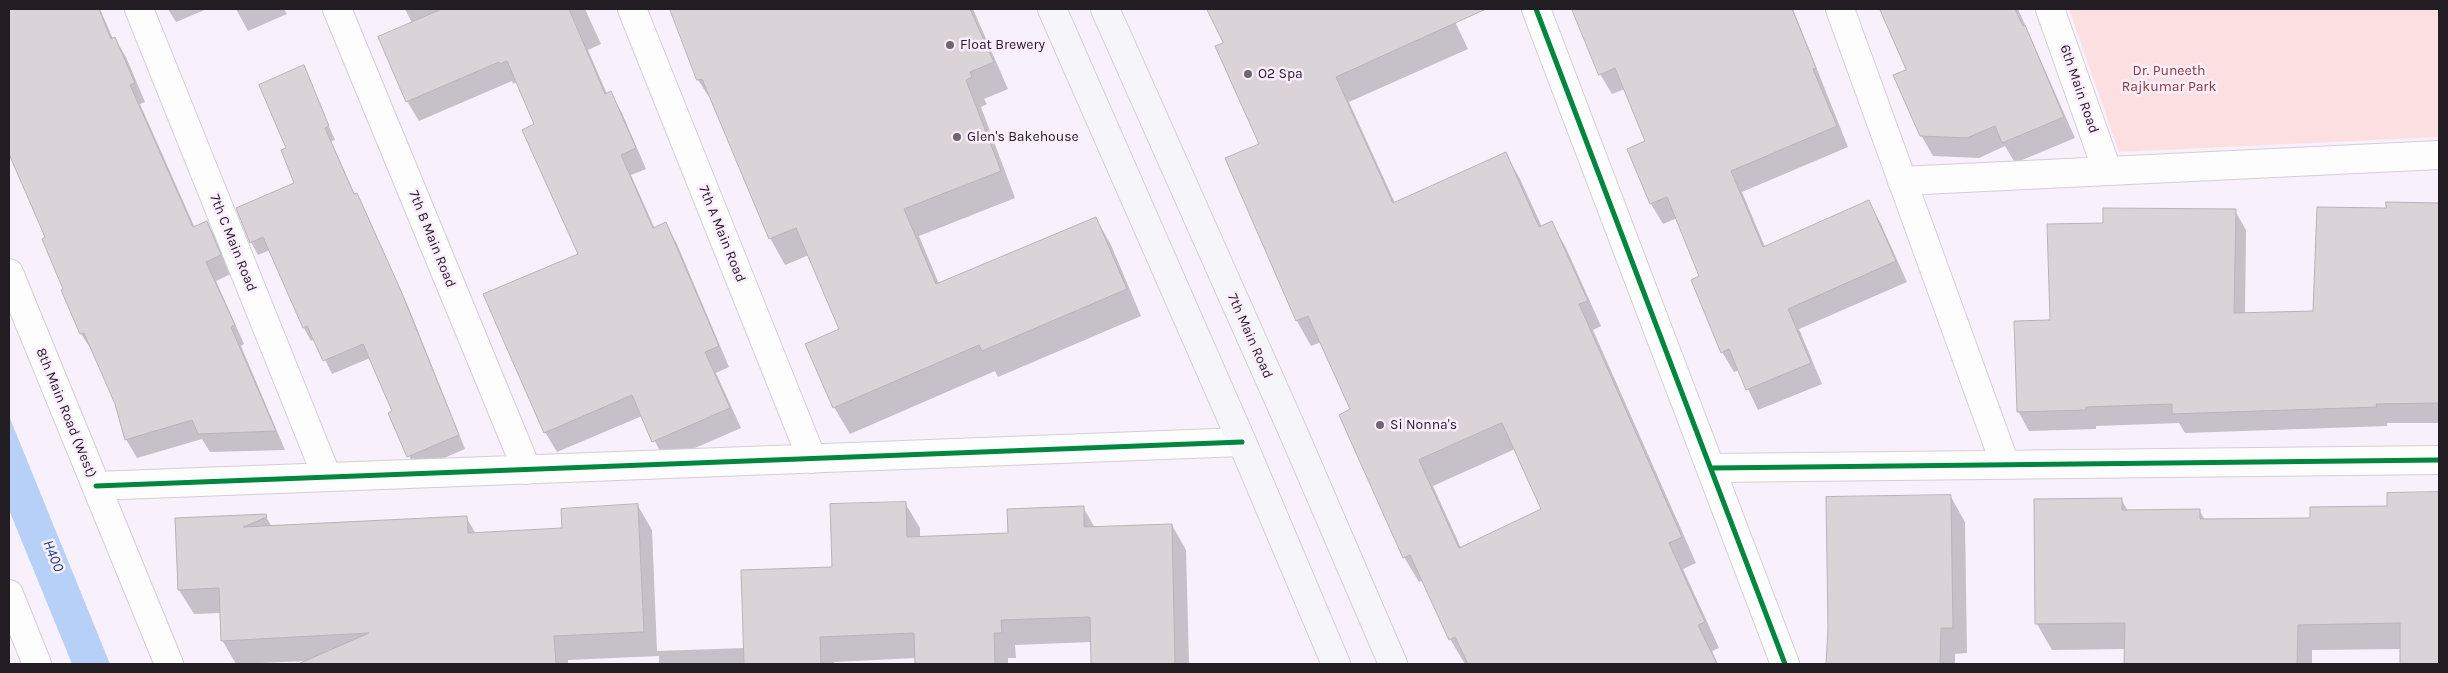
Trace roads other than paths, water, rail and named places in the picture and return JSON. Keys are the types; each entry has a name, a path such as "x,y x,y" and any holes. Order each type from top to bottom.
{"main road":[{"path":"1052,9 1242,442 1336,664"},
{"name":"7th Main Road","path":"1105,9 1294,434 1393,664"}],"street":[{"name":"7th C Main Road","path":"139,9 327,477"},
{"name":"7th B Main Road","path":"337,9 527,470"},
{"name":"7th A Main Road","path":"632,9 812,459"},
{"path":"1536,9 1785,664"},
{"path":"1840,9 2005,464"},
{"name":"6th Main Road","path":"2050,9 2107,170"},
{"path":"1902,182 2107,170 2439,155"},
{"name":"8th Main Road (West)","path":"9,273 169,664"},
{"path":"96,486 1242,442"},
{"path":"1712,468 2439,460"},
{"path":"9,594 37,664"}],"water":[{"name":"H400","path":"9,416 110,664 72,664 9,510"}],"place":[{"name":"Float Brewery","path":"950,45"},
{"name":"O2 Spa","path":"1248,74"},
{"name":"Glen's Bakehouse","path":"957,137"},
{"name":"Si Nonna's","path":"1380,425"}],"park label":[{"name":"Dr. Puneeth Rajkumar Park","path":"2169,79"}]}
